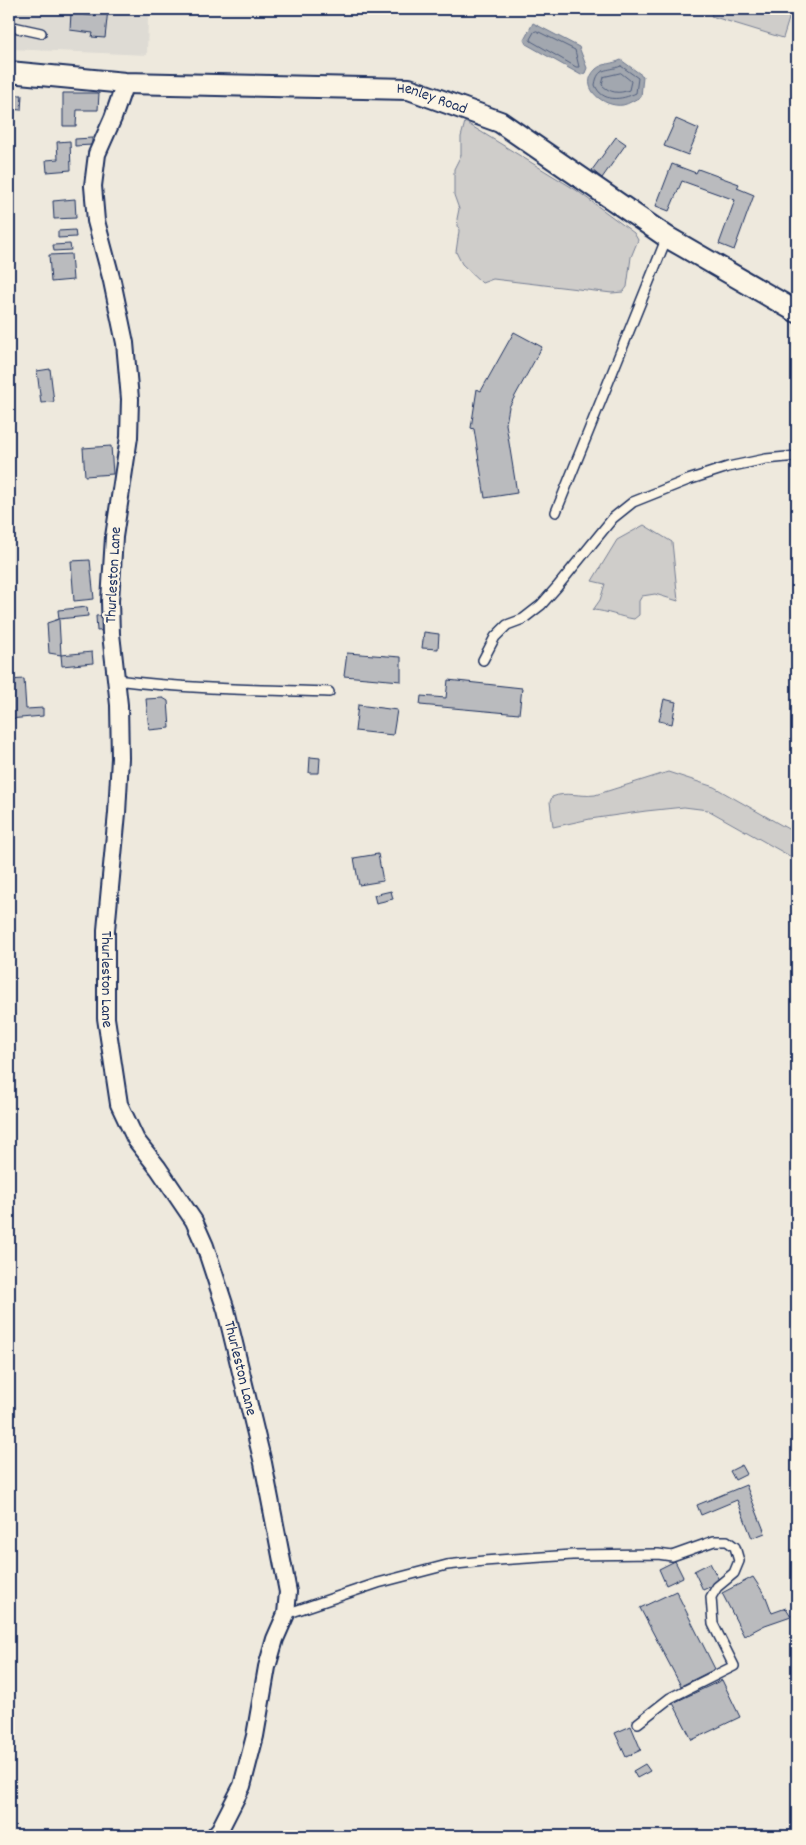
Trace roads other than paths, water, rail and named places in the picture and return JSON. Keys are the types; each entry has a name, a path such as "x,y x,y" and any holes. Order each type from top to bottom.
{"street":[{"name":"Henley Road","path":"9,72 125,83 408,90 500,122 667,237 797,312"},
{"name":"Thurleston Lane","path":"125,83 113,118 97,154 93,186 96,221 112,280 125,343 130,399 129,437 114,537 110,601 120,758 106,930 106,1018 120,1104 136,1140 158,1168 194,1221 205,1246 226,1310 264,1463 288,1592 286,1614 275,1639 267,1667 255,1736 242,1786 220,1829 214,1836"}],"lane":[{"path":"9,26 42,33"},
{"path":"556,512 667,237"},
{"path":"483,660 495,637 507,626 523,619 540,605 613,518 633,502 688,480 728,468 766,459 797,456"},
{"path":"116,680 235,690 329,692"},
{"path":"286,1614 378,1583 447,1566 484,1561 572,1556 658,1554 672,1556 714,1541 727,1541 735,1547 739,1561 734,1573 717,1587 711,1597 713,1624 734,1666 670,1698 638,1723"}],"water":[{"path":"533,23 579,47 587,68 585,73 581,75 526,44 524,40"},
{"path":"621,60 643,76 641,97 623,105 616,105 601,100 595,95 590,83 591,76 596,69"}]}
